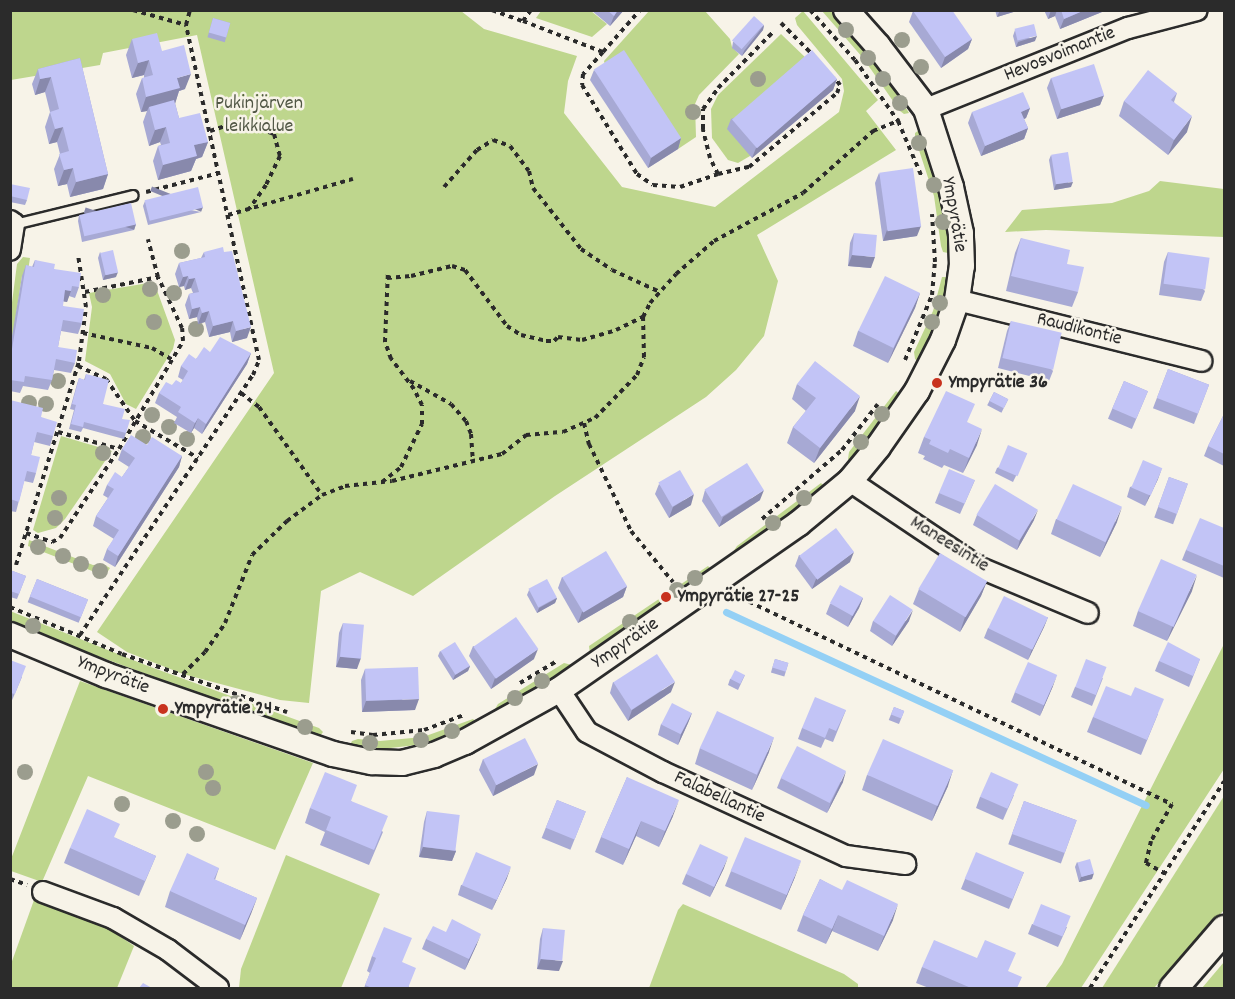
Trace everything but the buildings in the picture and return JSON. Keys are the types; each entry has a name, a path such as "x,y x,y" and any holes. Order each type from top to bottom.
{"main road":[{"path":"1173,988 1224,929"}],"street":[{"name":"Ympyrätie","path":"10,635 106,675 333,754 372,762 402,763 434,755 495,727 559,690 798,524 850,481 878,447 917,391 943,340 957,300 962,266 961,233 951,187 926,109 878,46 846,10"},
{"name":"Hevosvoimantie","path":"926,109 1128,28 1197,10"},
{"path":"10,250 12,223"},
{"name":"Raudikontie","path":"957,300 1201,361"},
{"name":"Maneesintie","path":"850,481 978,567 1088,613"},
{"name":"Falabellantie","path":"559,690 587,732 663,772 846,856 904,864"},
{"path":"38,890 113,918 168,950 218,988"}],"lane":[{"path":"12,223 134,195"}],"path":[{"path":"133,10 186,25"},
{"path":"80,635 241,393 259,360 186,25 190,10"},
{"path":"492,10 603,52"},
{"path":"523,21 531,10"},
{"path":"639,10 583,74 582,85 637,174 653,185 680,187 718,174 749,167 837,93 840,85 834,77"},
{"path":"810,10 855,60 898,121 924,182"},
{"path":"781,23 819,61"},
{"path":"718,174 710,158 703,129 703,109 718,88 772,33"},
{"path":"387,278 411,276 452,266 465,270 507,326 522,335 546,341 554,341 558,337 582,340 616,330 643,317 660,292 714,241 732,229 803,193 873,131 926,109"},
{"path":"210,131 232,124 252,126 274,134 280,156 266,185 249,209"},
{"path":"444,187 477,150 493,140 510,146 529,171 534,188 581,249 612,270 660,292"},
{"path":"134,195 219,173"},
{"path":"228,215 353,179"},
{"path":"902,368 932,295 935,262 931,212"},
{"path":"26,533 52,542 60,538 119,449 183,342 182,328 158,277 148,239"},
{"path":"16,565 78,366 87,307 78,255"},
{"path":"381,483 401,467 418,437 422,424 422,405 392,359 385,342 388,271"},
{"path":"85,292 158,277"},
{"path":"183,674 205,652 225,623 252,555 287,521 322,495 345,486 381,483 473,462 502,454 526,435 563,432 595,418 638,375 644,357 643,317"},
{"path":"83,333 152,348 173,360"},
{"path":"78,366 106,379 135,421 198,458"},
{"path":"407,380 451,404 466,421 471,434 473,462"},
{"path":"241,393 259,407 322,495"},
{"path":"755,525 842,450 882,399"},
{"path":"584,423 590,444 631,531 673,582"},
{"path":"58,432 119,449"},
{"path":"664,588 683,576"},
{"path":"713,585 1172,804 1151,841 1146,863 1164,873"},
{"path":"10,607 122,654 288,712"},
{"path":"518,684 566,656"},
{"path":"349,732 373,735 424,730 471,711"},
{"path":"1090,988 1224,782"},
{"path":"10,879 38,890"}],"green space":[{"name":"Pukinjärven leikkialue","path":"11,11 461,11 484,29 577,56 568,81 564,113 622,187 715,207 839,112 844,91 842,79 797,25 795,18 803,11 878,100 866,111 896,150 757,235 778,281 764,336 736,370 706,397 555,496 413,596 360,572 321,591 309,703 280,700 183,674 127,652 97,632 274,373 197,35 103,53 100,65 11,80"},
{"path":"541,11 591,11 607,24 592,37 536,18"},
{"path":"649,11 705,11 730,39 732,47 739,54 699,95 695,104 696,137 678,149 621,61 606,70 604,61"},
{"path":"822,11 831,11 844,24 895,90 909,113 904,114 900,111 863,58"},
{"path":"781,34 808,60 750,156 738,163 728,160 712,138 711,109 718,95"},
{"path":"919,130 947,223 948,253 943,252 941,246 934,196 915,138 915,133"},
{"path":"1160,181 1224,189 1224,237 1046,230 1005,232 1022,210 1112,203 1149,191"},
{"path":"23,257 30,258 27,277 22,276 11,348 11,310 17,264"},
{"path":"942,277 947,277 944,301 919,362 915,359 914,352 933,311"},
{"path":"154,282 175,340 173,349 136,409 126,404 110,374 85,361 92,307 89,293"},
{"path":"896,391 900,394 881,425 850,461 849,452"},
{"path":"61,436 112,451 65,519 56,528 38,533 33,530"},
{"path":"821,483 825,487 735,556 733,552 737,546"},
{"path":"29,540 93,565 103,564 110,568 105,576 28,546"},
{"path":"708,566 712,570 590,654 589,646"},
{"path":"10,611 148,666 319,728 323,732 320,736 247,711 32,632 11,623"},
{"path":"1224,644 1224,769 1081,988 1045,988 1062,964"},
{"path":"564,663 572,665 497,712 495,709 498,704"},
{"path":"80,681 313,763 275,850 88,776 42,882 11,871 11,859"},
{"path":"473,719 476,722 451,736 426,744 381,749 350,745 352,741 358,739 380,741 423,737"},
{"path":"1224,796 1224,910 1154,988 1102,988"},
{"path":"286,855 380,894 341,988 239,988 241,969"},
{"path":"34,900 111,930 134,946 117,988 11,988 11,964"},
{"path":"683,904 844,974 858,984 858,988 649,988 678,910"},
{"path":"1224,962 1224,988 1202,988"}],"waterway":[{"path":"726,612 1146,805"}],"place":[{"name":"Ympyrätie 36","path":"937,383"},
{"name":"Ympyrätie 27-25","path":"666,597"},
{"name":"Ympyrätie 24","path":"163,709"}]}
